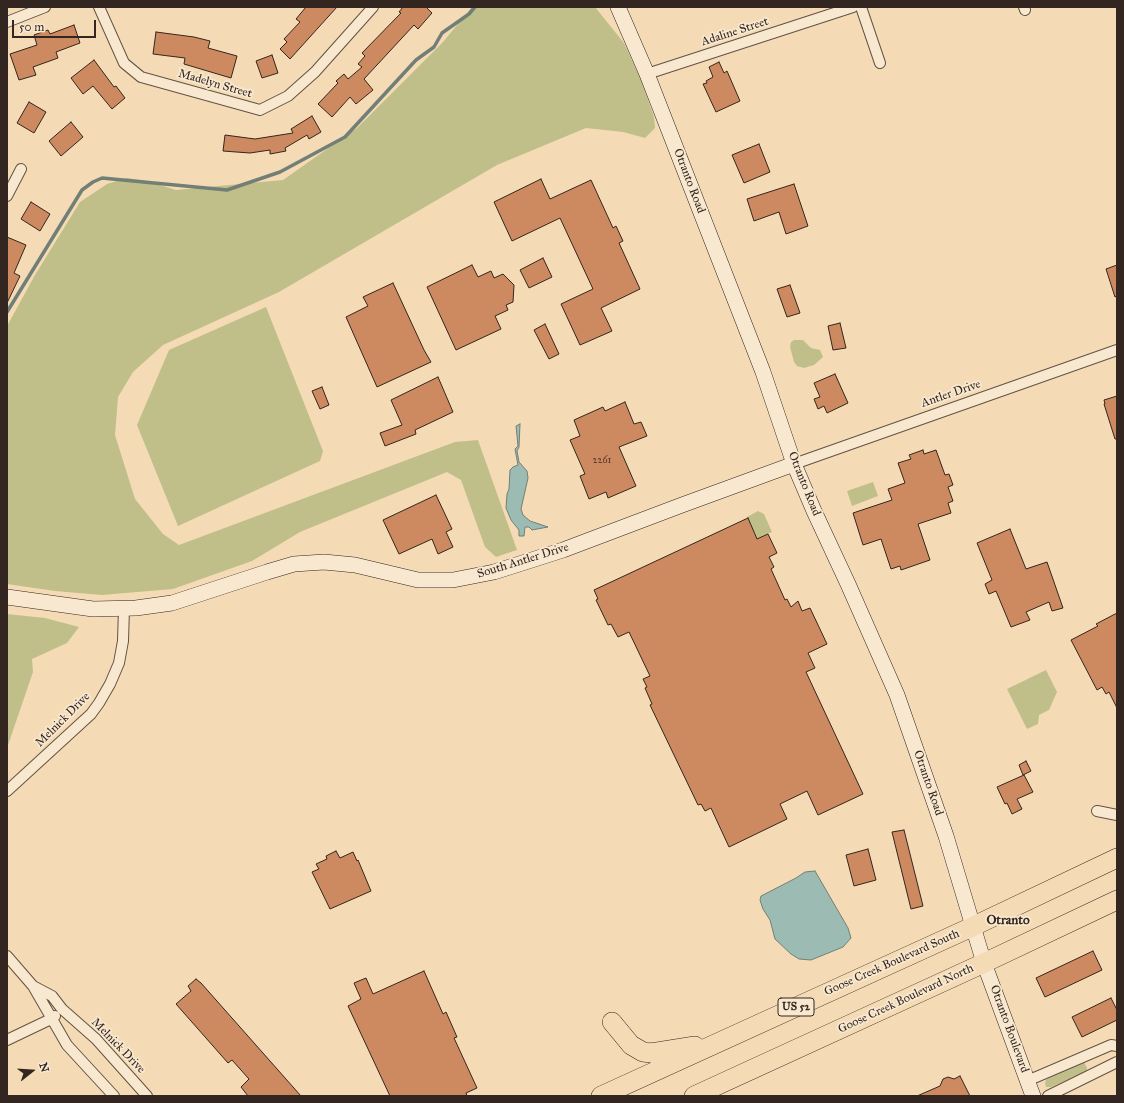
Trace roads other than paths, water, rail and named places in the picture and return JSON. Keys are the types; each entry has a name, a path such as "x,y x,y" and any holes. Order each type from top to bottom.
{"highway":[{"name":"Goose Creek Boulevard South","path":"601,1096 974,926 1117,858"},
{"name":"Goose Creek Boulevard North","path":"694,1096 1117,900"},
{"path":"612,1022 630,1045 643,1052 651,1053 719,1042"}],"street":[{"path":"7,22 45,7"},
{"name":"Madelyn Street","path":"99,7 124,63 141,77 260,110 288,96 315,72 373,7"},
{"name":"Otranto Road","path":"618,7 647,74 763,372 794,464 897,695 946,836 984,962"},
{"name":"Adaline Street","path":"647,74 853,7"},
{"path":"861,7 880,63"},
{"path":"7,196 21,169"},
{"name":"Antler Drive","path":"794,464 881,432 1117,350"},
{"name":"South Antler Drive","path":"7,597 93,609 136,608 172,603 294,564 324,562 355,565 418,580 453,580 494,572 563,550 794,464"},
{"name":"Melnick Drive","path":"7,790 91,714 99,703 110,684 118,663 123,640 124,608"},
{"path":"1097,811 1117,815"},
{"name":"Melnick Drive","path":"7,956 33,986 67,1045 114,1096"},
{"name":"Otranto Boulevard","path":"984,962 1033,1096"},
{"name":"Melnick Drive","path":"33,986 52,996 62,1008 96,1039 147,1096"},
{"path":"7,1040 51,1019 62,1008"},
{"path":"1027,1081 1110,1045 1117,1046"},
{"path":"1048,1096 1117,1062"}],"water":[{"path":"520,424 519,447 517,451 519,462 527,471 528,478 521,509 523,515 530,521 548,527 532,530 529,527 525,527 524,536 519,536 519,530 511,520 506,508 510,470 518,465 515,449 518,446 516,426"},
{"path":"815,871 848,928 851,938 843,947 811,960 799,959 791,954 775,939 770,920 763,909 760,900 761,896 805,872"}],"waterway":[{"path":"7,312 82,190 93,182 102,178 227,190 280,172 345,137 416,60 434,47 442,33 469,14 475,7"}],"district":[{"name":"Otranto","path":"1008,921"}]}
